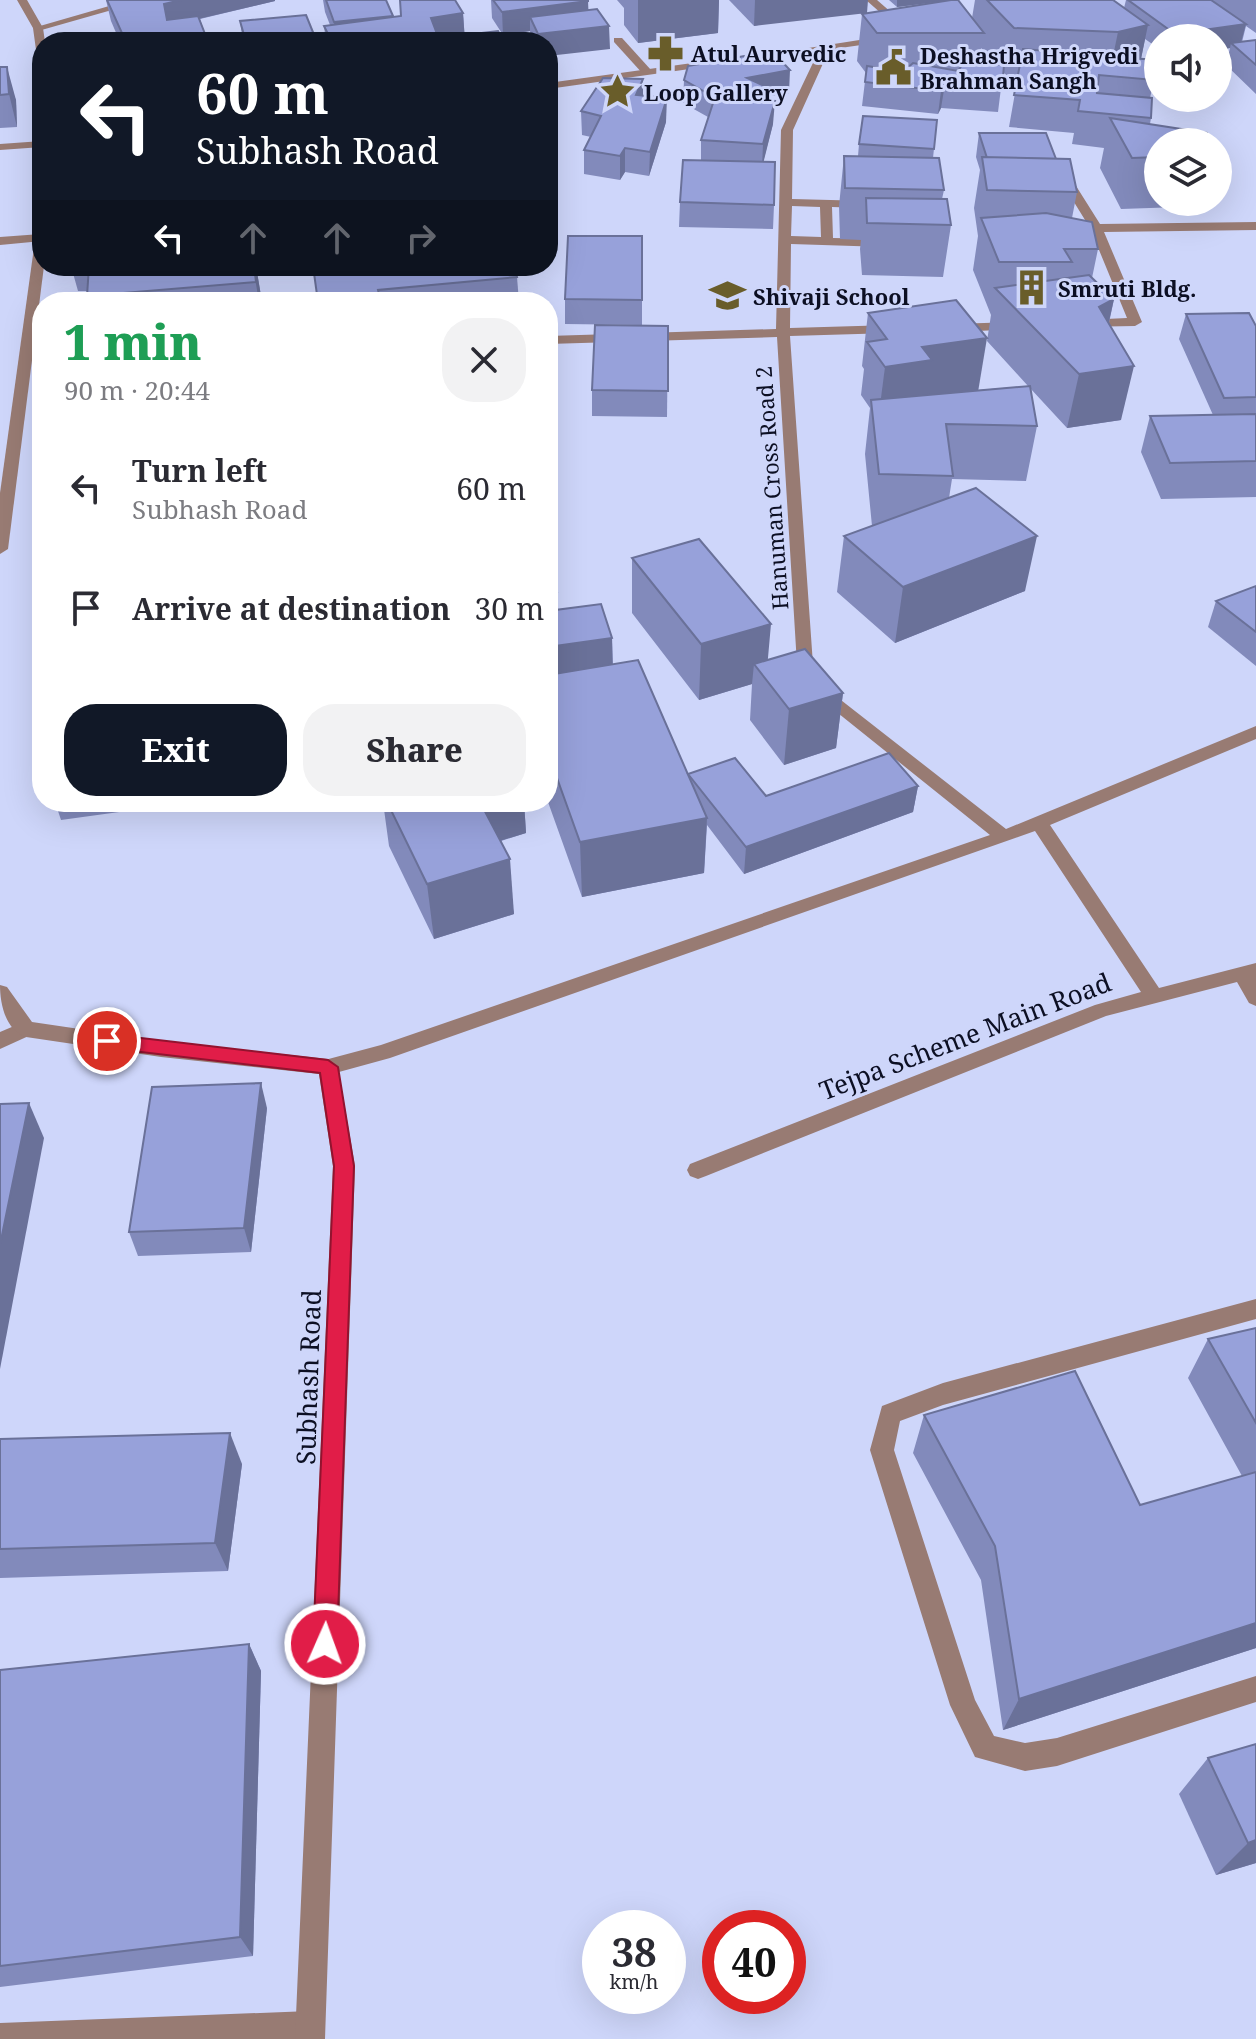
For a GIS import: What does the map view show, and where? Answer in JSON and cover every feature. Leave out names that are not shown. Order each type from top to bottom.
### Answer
[{"type":"street","points":[[22,0],[39,32]]},
{"type":"street","points":[[38,28],[142,0]]},
{"type":"street","points":[[736,60],[912,35],[871,0]]},
{"type":"street","points":[[618,40],[647,72]]},
{"type":"street","name":"Hanuman Cross Road 2","points":[[825,48],[787,130],[783,333],[806,681],[1004,837]]},
{"type":"street","points":[[558,85],[721,62]]},
{"type":"street","points":[[0,147],[32,145]]},
{"type":"street","points":[[1058,168],[1096,228],[1135,322],[1073,324]]},
{"type":"street","points":[[785,202],[874,204]]},
{"type":"street","points":[[826,203],[827,241]]},
{"type":"street","points":[[1096,228],[1256,226]]},
{"type":"street","points":[[0,241],[32,237]]},
{"type":"street","points":[[785,240],[903,243]]},
{"type":"street","points":[[0,549],[32,311]]},
{"type":"street","points":[[936,328],[1027,325]]},
{"type":"street","points":[[558,340],[905,329]]},
{"type":"street","points":[[0,1041],[26,1029],[161,1049],[328,1067],[398,1047],[1004,837],[1256,732]]},
{"type":"street","points":[[1038,822],[1155,997]]},
{"type":"street","points":[[1249,972],[1256,998]]},
{"type":"street","name":"Tejpa Scheme Main Road","points":[[698,1170],[1102,1010],[1249,972]]},
{"type":"street","points":[[0,992],[26,1029]]},
{"type":"street","name":"Subhash Road","points":[[310,2033],[344,1166],[328,1067]]},
{"type":"street","points":[[1256,1309],[930,1399],[890,1414],[882,1450],[963,1705],[985,1747],[1025,1757],[1057,1752],[1256,1689]]},
{"type":"street","points":[[0,2038],[310,2033]]},
{"type":"building","points":[[107,0],[181,0],[164,4],[167,20],[198,16],[204,32],[121,32]]},
{"type":"building","points":[[326,0],[386,0],[393,16],[334,22]]},
{"type":"building","points":[[400,0],[455,0],[463,13],[431,18],[436,32],[327,32],[324,26],[401,16]]},
{"type":"building","points":[[493,0],[588,0],[588,1],[502,12]]},
{"type":"building","points":[[958,0],[984,33],[877,33],[862,14]]},
{"type":"building","points":[[987,0],[1113,0],[1147,24],[1118,32],[1014,28]]},
{"type":"building","points":[[1128,0],[1211,0],[1246,24],[1232,26],[1161,24]]},
{"type":"building","points":[[597,9],[609,26],[537,32],[530,17]]},
{"type":"building","points":[[306,15],[313,32],[243,32],[240,21]]},
{"type":"building","points":[[1256,40],[1256,65],[1232,44]]},
{"type":"building","points":[[1023,49],[1144,59],[1144,79],[1099,75],[1097,93],[1144,97],[1144,112],[1151,112],[1151,118],[1078,111],[1080,100],[1014,95]]},
{"type":"building","points":[[772,51],[790,70],[747,78],[771,89],[714,97],[684,80],[688,66]]},
{"type":"building","points":[[964,62],[1004,65],[1002,89],[945,84],[941,91],[865,82],[867,66],[903,72],[913,63],[958,71]]},
{"type":"building","points":[[0,67],[7,67],[9,94],[0,95]]},
{"type":"building","points":[[603,78],[643,79],[636,95],[667,98],[650,152],[625,148],[620,156],[584,150],[601,116],[581,111]]},
{"type":"building","points":[[715,97],[775,101],[763,144],[701,140]]},
{"type":"building","points":[[863,116],[937,120],[934,149],[859,144]]},
{"type":"building","points":[[1110,118],[1175,128],[1144,128],[1144,158],[1132,158]]},
{"type":"building","points":[[979,133],[1046,133],[1056,159],[987,158]]},
{"type":"building","points":[[844,156],[939,158],[944,190],[845,188]]},
{"type":"building","points":[[982,157],[1070,159],[1077,192],[987,190]]},
{"type":"building","points":[[683,160],[775,162],[774,205],[680,202]]},
{"type":"building","points":[[866,198],[947,199],[951,225],[867,223]]},
{"type":"building","points":[[1046,213],[1092,222],[1098,249],[1064,249],[1072,262],[999,262],[981,218]]},
{"type":"building","points":[[568,236],[642,236],[642,300],[565,299]]},
{"type":"building","points":[[1089,275],[1114,299],[1099,307],[1134,366],[1079,374],[995,288]]},
{"type":"building","points":[[88,276],[255,276],[256,282],[135,292],[87,292]]},
{"type":"building","points":[[314,276],[517,277],[378,292],[317,292]]},
{"type":"building","points":[[956,300],[987,338],[922,347],[932,360],[885,367],[867,342],[887,339],[868,313]]},
{"type":"building","points":[[1249,313],[1256,326],[1256,397],[1224,398],[1186,314]]},
{"type":"building","points":[[595,325],[668,326],[668,391],[592,390]]},
{"type":"building","points":[[1030,386],[1037,426],[946,424],[953,476],[879,474],[871,400]]},
{"type":"building","points":[[1256,414],[1256,461],[1170,463],[1150,416]]},
{"type":"building","points":[[976,488],[1037,536],[903,587],[844,536]]},
{"type":"building","points":[[699,539],[771,624],[701,644],[632,558]]},
{"type":"building","points":[[1256,586],[1256,632],[1216,601]]},
{"type":"building","points":[[601,604],[612,638],[558,646],[558,610]]},
{"type":"building","points":[[805,649],[843,693],[789,709],[754,664]]},
{"type":"building","points":[[638,660],[707,818],[580,842],[558,781],[558,673]]},
{"type":"building","points":[[889,753],[918,786],[746,847],[688,774],[735,758],[766,796]]},
{"type":"building","points":[[392,812],[485,812],[510,859],[427,884]]},
{"type":"building","points":[[261,1083],[244,1228],[129,1232],[152,1087]]},
{"type":"building","points":[[29,1103],[0,1245],[0,1104]]},
{"type":"building","points":[[1256,1328],[1256,1423],[1208,1339]]},
{"type":"building","points":[[1075,1371],[1140,1505],[1256,1472],[1256,1623],[1019,1699],[995,1546],[924,1415]]},
{"type":"building","points":[[230,1433],[215,1543],[0,1549],[0,1439]]},
{"type":"building","points":[[249,1644],[240,1937],[0,1966],[0,1670]]},
{"type":"building","points":[[1256,1744],[1256,1840],[1248,1843],[1208,1758]]},
{"type":"place","name":"Atul Aurvedic","points":[[665,53]]},
{"type":"place","name":"Deshastha Hrigvedi Brahman Sangh","points":[[894,68]]},
{"type":"place","name":"Loop Gallery","points":[[618,92]]},
{"type":"place","name":"Smruti Bldg.","points":[[1032,288]]},
{"type":"place","name":"Shivaji School","points":[[727,296]]},
{"type":"route","points":[[107,1041],[328,1067],[344,1166],[325,1644]]}]
